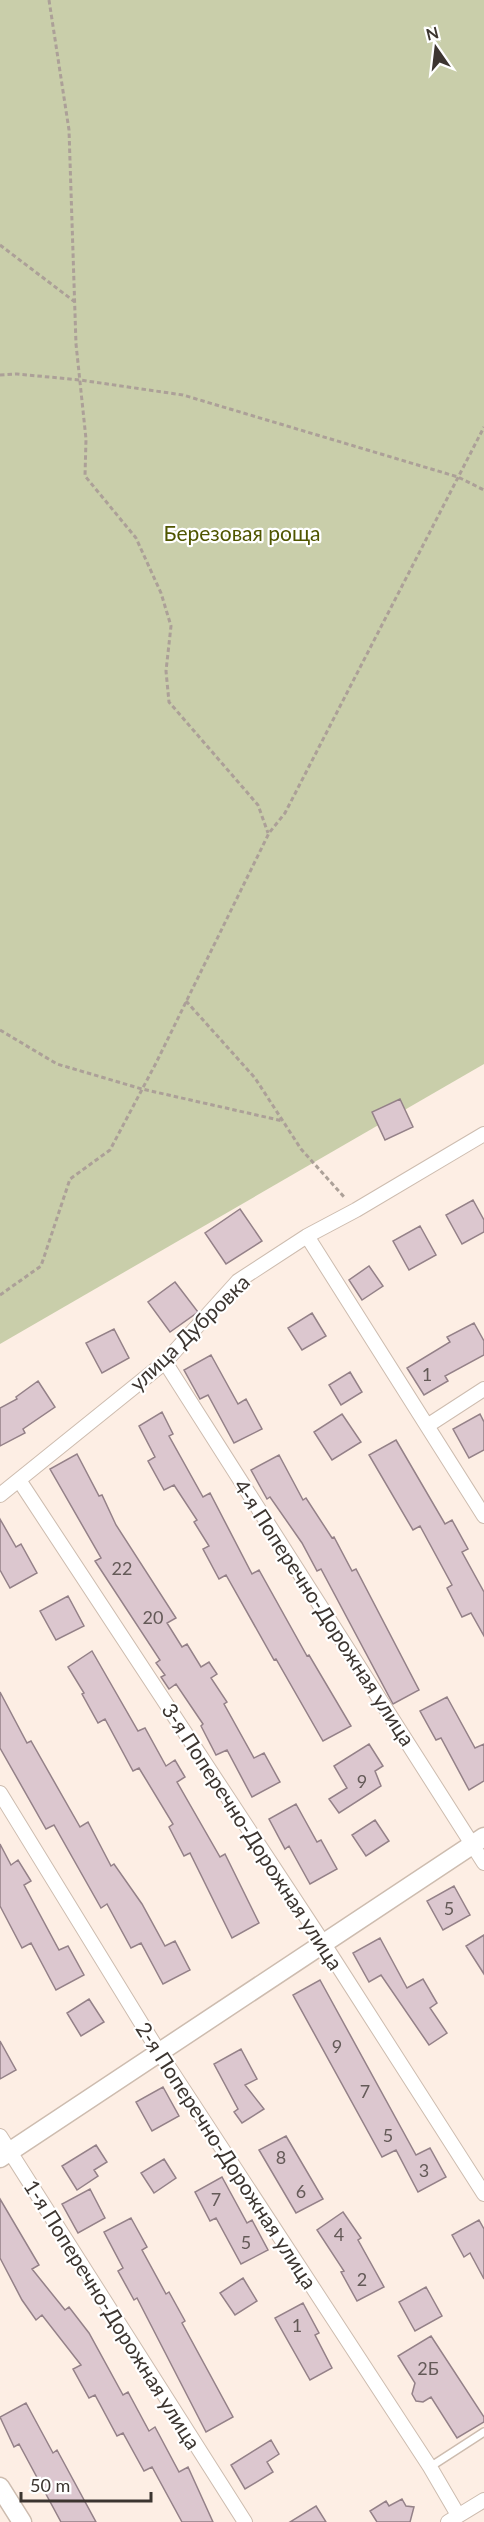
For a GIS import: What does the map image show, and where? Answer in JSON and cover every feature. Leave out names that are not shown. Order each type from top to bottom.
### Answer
[{"type":"street","name":"улица Дубровка","points":[[0,1495],[165,1362],[238,1281],[307,1236],[356,1210],[484,1134]]},
{"type":"street","points":[[307,1236],[484,1516]]},
{"type":"street","name":"4-я Поперечно-Дорожная улица","points":[[165,1362],[478,1840],[484,1863]]},
{"type":"street","points":[[427,1426],[484,1389]]},
{"type":"street","name":"3-я Поперечно-Дорожная улица","points":[[19,1480],[324,1944],[484,2194]]},
{"type":"street","name":"2-я Поперечно-Дорожная улица","points":[[0,1792],[159,2052],[430,2467],[453,2519]]},
{"type":"street","points":[[3,2149],[159,2052],[478,1840]]},
{"type":"street","name":"1-я Поперечно-Дорожная улица","points":[[3,2149],[245,2522]]},
{"type":"street","points":[[0,2487],[22,2522]]},
{"type":"street","points":[[453,2519],[484,2500]]},
{"type":"lane","points":[[430,2467],[484,2432]]},
{"type":"path","points":[[49,0],[69,130],[75,302],[86,439],[86,476],[136,538],[161,593],[171,626],[166,670],[169,702],[258,805],[269,834]]},
{"type":"path","points":[[0,244],[75,302]]},
{"type":"path","points":[[0,375],[17,374],[80,380],[183,395],[458,477],[484,490]]},
{"type":"path","points":[[0,1294],[41,1266],[70,1179],[110,1150],[269,834],[285,813],[484,427]]},
{"type":"path","points":[[186,1001],[255,1078],[301,1149],[356,1210]]},
{"type":"path","points":[[0,1030],[57,1064],[142,1089],[283,1121]]},
{"type":"green space","name":"Березовая роща","points":[[0,0],[484,0],[484,1064],[0,1344]]},
{"type":"building","points":[[400,1099],[413,1127],[385,1140],[372,1112]]},
{"type":"building","points":[[473,1200],[484,1220],[484,1232],[462,1244],[446,1215]]},
{"type":"building","points":[[240,1209],[262,1241],[226,1264],[205,1233]]},
{"type":"building","points":[[420,1226],[436,1255],[409,1270],[393,1241]]},
{"type":"building","points":[[369,1266],[383,1286],[362,1300],[349,1280]]},
{"type":"building","points":[[175,1282],[198,1312],[170,1332],[148,1302]]},
{"type":"building","points":[[312,1313],[326,1336],[302,1350],[288,1328]]},
{"type":"building","points":[[474,1323],[484,1341],[484,1355],[445,1376],[448,1381],[424,1395],[407,1368],[450,1342],[447,1337]]},
{"type":"building","points":[[114,1329],[129,1358],[102,1373],[86,1343]]},
{"type":"building","points":[[211,1355],[238,1404],[246,1399],[262,1429],[234,1443],[208,1395],[200,1399],[184,1370]]},
{"type":"building","points":[[350,1372],[362,1392],[341,1405],[329,1385]]},
{"type":"building","points":[[38,1381],[55,1407],[23,1429],[25,1433],[0,1446],[0,1408],[17,1399],[16,1397]]},
{"type":"building","points":[[162,1412],[173,1434],[169,1436],[203,1497],[210,1493],[252,1574],[259,1570],[307,1656],[309,1655],[351,1726],[323,1741],[226,1575],[219,1579],[203,1549],[209,1546],[194,1522],[197,1520],[174,1485],[164,1490],[148,1461],[155,1457],[139,1426]]},
{"type":"building","points":[[342,1414],[361,1442],[332,1460],[314,1432]]},
{"type":"building","points":[[480,1414],[484,1422],[484,1450],[469,1458],[453,1429]]},
{"type":"building","points":[[396,1440],[445,1524],[452,1520],[468,1549],[462,1552],[484,1592],[484,1636],[471,1613],[462,1617],[447,1588],[452,1585],[420,1526],[413,1530],[369,1455]]},
{"type":"building","points":[[77,1454],[99,1496],[102,1495],[116,1525],[176,1618],[167,1623],[182,1647],[187,1644],[201,1667],[209,1662],[217,1674],[211,1678],[227,1702],[224,1704],[254,1758],[264,1753],[280,1782],[252,1797],[227,1750],[216,1755],[201,1726],[203,1724],[176,1684],[169,1689],[161,1677],[165,1675],[156,1663],[160,1660],[95,1561],[101,1558],[50,1469]]},
{"type":"building","points":[[279,1455],[303,1500],[306,1498],[332,1538],[334,1537],[352,1571],[356,1569],[419,1690],[393,1704],[321,1569],[317,1571],[302,1543],[270,1497],[267,1499],[251,1470]]},
{"type":"building","points":[[0,1519],[16,1547],[21,1544],[37,1573],[10,1588],[0,1570]]},
{"type":"building","points":[[68,1596],[84,1626],[56,1640],[40,1611]]},
{"type":"building","points":[[92,1651],[138,1731],[145,1728],[166,1766],[175,1760],[185,1777],[177,1782],[220,1857],[225,1854],[259,1923],[232,1938],[190,1853],[184,1856],[169,1827],[173,1824],[139,1768],[133,1771],[105,1719],[98,1723],[82,1694],[84,1693],[68,1667]]},
{"type":"building","points":[[0,1692],[27,1743],[31,1741],[80,1827],[88,1822],[111,1866],[114,1864],[142,1904],[165,1946],[175,1941],[190,1970],[163,1984],[141,1943],[131,1948],[107,1904],[101,1908],[54,1825],[46,1829],[0,1748]]},
{"type":"building","points":[[447,1697],[475,1748],[484,1744],[484,1781],[469,1790],[441,1738],[436,1740],[420,1711]]},
{"type":"building","points":[[369,1744],[383,1766],[375,1771],[381,1786],[339,1813],[329,1799],[347,1788],[334,1766]]},
{"type":"building","points":[[296,1804],[317,1842],[321,1840],[337,1869],[310,1884],[289,1846],[285,1849],[269,1819]]},
{"type":"building","points":[[375,1820],[389,1841],[366,1856],[352,1835]]},
{"type":"building","points":[[0,1844],[11,1865],[18,1860],[31,1881],[24,1885],[59,1950],[68,1946],[84,1975],[56,1990],[31,1943],[22,1948],[0,1906]]},
{"type":"building","points":[[454,1886],[470,1915],[443,1930],[427,1901]]},
{"type":"building","points":[[484,1935],[484,1974],[466,1946]]},
{"type":"building","points":[[380,1938],[407,1988],[423,1979],[437,2003],[430,2008],[447,2033],[429,2045],[381,1975],[369,1982],[353,1953]]},
{"type":"building","points":[[320,1980],[416,2155],[430,2148],[446,2177],[418,2192],[396,2150],[382,2157],[293,1995]]},
{"type":"building","points":[[89,1999],[104,2022],[81,2036],[67,2013]]},
{"type":"building","points":[[0,2041],[16,2070],[0,2079]]},
{"type":"building","points":[[241,2049],[257,2079],[245,2085],[264,2109],[242,2123],[234,2112],[238,2109],[214,2064]]},
{"type":"building","points":[[163,2087],[179,2116],[152,2131],[136,2102]]},
{"type":"building","points":[[286,2136],[323,2199],[296,2213],[259,2150]]},
{"type":"building","points":[[96,2145],[107,2162],[94,2170],[98,2176],[77,2190],[62,2166]]},
{"type":"building","points":[[164,2159],[176,2178],[154,2193],[141,2173]]},
{"type":"building","points":[[222,2177],[247,2223],[252,2220],[268,2250],[241,2264],[216,2218],[210,2221],[195,2192]]},
{"type":"building","points":[[90,2189],[105,2218],[78,2233],[62,2204]]},
{"type":"building","points":[[0,2199],[39,2265],[32,2269],[65,2310],[69,2307],[89,2333],[123,2395],[128,2392],[149,2431],[155,2427],[179,2472],[188,2467],[213,2522],[182,2522],[152,2467],[144,2471],[123,2433],[117,2436],[95,2395],[89,2398],[73,2369],[81,2365],[42,2315],[36,2320],[22,2300],[0,2258]]},
{"type":"building","points":[[343,2212],[361,2238],[358,2240],[384,2287],[357,2301],[341,2272],[344,2271],[317,2230]]},
{"type":"building","points":[[131,2218],[147,2247],[142,2250],[166,2294],[169,2292],[185,2321],[182,2323],[233,2417],[206,2432],[137,2298],[134,2300],[118,2271],[123,2268],[104,2232]]},
{"type":"building","points":[[479,2220],[484,2229],[484,2279],[470,2253],[464,2257],[452,2235]]},
{"type":"building","points":[[243,2278],[257,2301],[235,2315],[220,2293]]},
{"type":"building","points":[[426,2287],[442,2316],[415,2331],[399,2302]]},
{"type":"building","points":[[303,2303],[319,2333],[315,2335],[332,2368],[310,2380],[275,2318]]},
{"type":"building","points":[[431,2336],[484,2417],[484,2422],[457,2438],[431,2397],[423,2402],[416,2401],[412,2394],[415,2383],[398,2356]]},
{"type":"building","points":[[26,2403],[53,2453],[57,2450],[96,2522],[61,2522],[19,2444],[14,2447],[0,2417]]},
{"type":"building","points":[[271,2440],[279,2454],[267,2462],[273,2472],[245,2489],[231,2465]]},
{"type":"building","points":[[402,2499],[406,2506],[414,2507],[410,2522],[377,2522],[370,2511],[386,2501],[389,2506]]},
{"type":"building","points":[[316,2506],[326,2522],[290,2522]]}]
